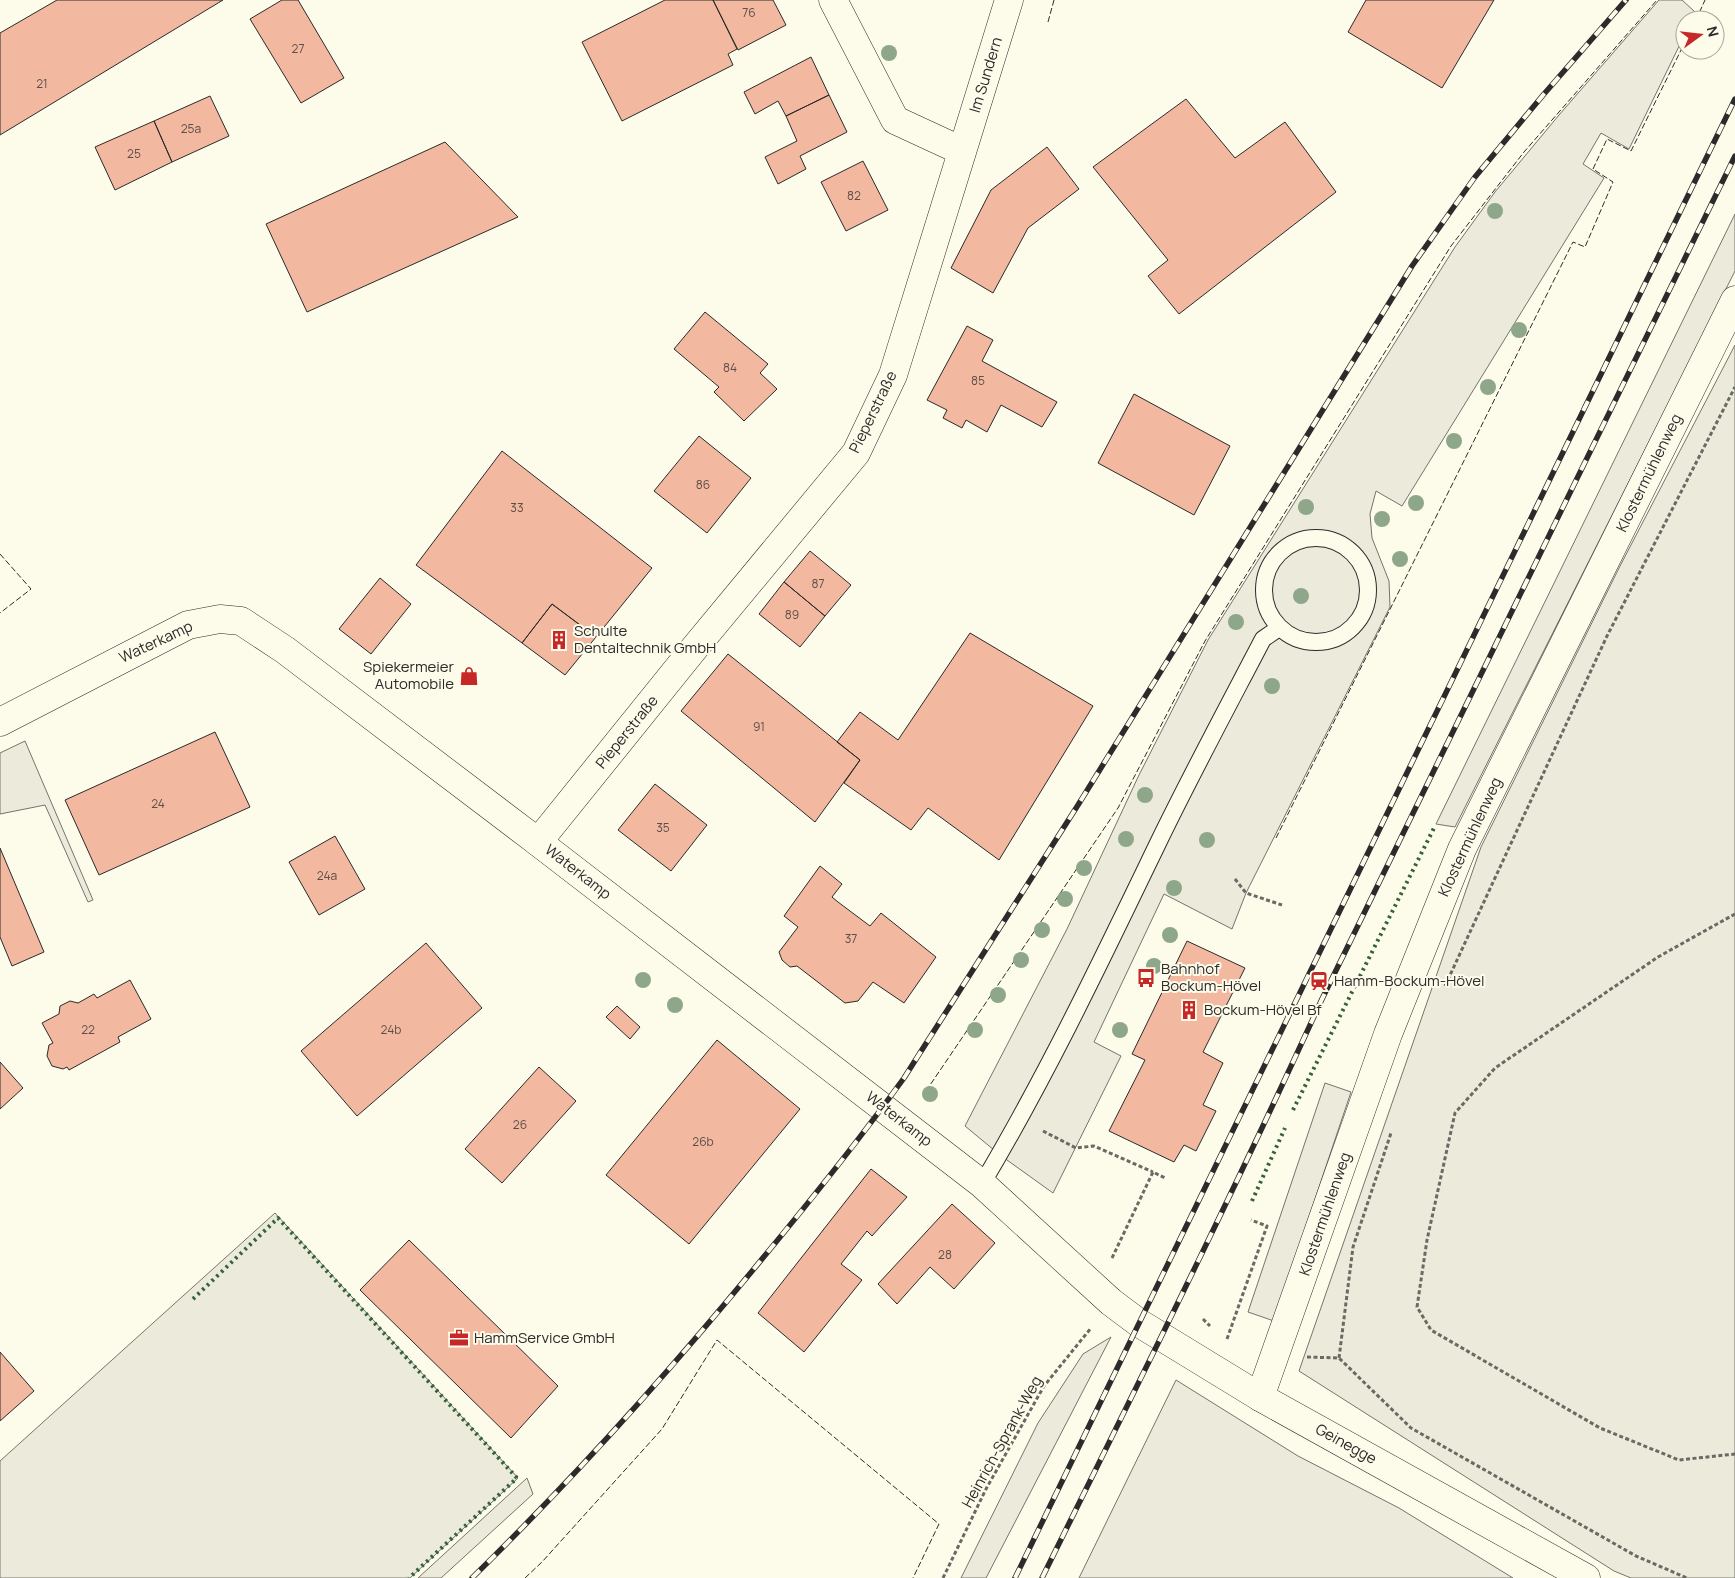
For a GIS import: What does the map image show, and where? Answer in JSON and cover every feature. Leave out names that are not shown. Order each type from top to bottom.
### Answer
[{"type":"street","points":[[833,0],[895,120],[962,151]]},
{"type":"street","name":"Im Sundern","points":[[962,151],[1010,0]]},
{"type":"street","name":"Pieperstraße","points":[[538,842],[692,651],[856,453],[893,375],[962,151]]},
{"type":"street","name":"Klostermühlenweg","points":[[1260,1397],[1388,1034],[1462,849],[1735,300]]},
{"type":"street","name":"Waterkamp","points":[[0,722],[188,625],[220,619],[242,621],[285,650],[538,842],[982,1184],[1102,1294]]},
{"type":"street","name":"Geinegge","points":[[1102,1294],[1139,1323],[1260,1397],[1586,1578]]},
{"type":"lane","points":[[1302,539],[1330,539],[1354,552],[1368,576],[1368,604],[1354,628],[1330,642],[1303,642],[1279,628],[1265,604],[1265,576],[1279,552],[1302,539]]},
{"type":"lane","points":[[982,1184],[1021,1119],[1196,767],[1254,656],[1263,640],[1279,628]]},
{"type":"path","points":[[1444,988],[1607,636],[1735,387]]},
{"type":"path","points":[[1235,879],[1246,893],[1282,905]]},
{"type":"path","points":[[1735,914],[1658,956],[1494,1068],[1455,1113],[1427,1240],[1417,1307],[1431,1330],[1600,1428],[1679,1460],[1735,1454]]},
{"type":"path","points":[[1021,1119],[1076,1148],[1094,1146],[1166,1178]]},
{"type":"path","points":[[1393,1126],[1353,1247],[1339,1358],[1411,1428],[1636,1556],[1687,1578]]},
{"type":"path","name":"Heinrich-Sprank-Weg","points":[[943,1578],[986,1489],[1044,1386],[1102,1294],[1118,1248],[1153,1172]]},
{"type":"path","points":[[1220,1337],[1226,1343],[1267,1226],[1251,1220]]},
{"type":"path","points":[[1204,1319],[1215,1331]]},
{"type":"shaded area","points":[[1659,0],[1682,0],[1693,10],[1675,10],[1675,55],[1629,149],[1601,133],[1583,164],[1604,178],[1402,506],[1376,491],[1370,514],[1372,538],[1389,581],[1390,607],[1246,893],[1232,929],[1164,894],[1094,1042],[1121,1056],[1053,1193],[1000,1155],[965,1126],[1067,929],[1139,775],[1208,640],[1455,247],[1495,192]]},
{"type":"shaded area","points":[[1735,214],[1735,271],[1455,827],[1436,824]]},
{"type":"shaded area","points":[[1735,345],[1735,1578],[1631,1578],[1614,1571],[1299,1371],[1481,847],[1619,568]]},
{"type":"shaded area","points":[[25,741],[93,900],[88,902],[45,805],[0,814],[0,753]]},
{"type":"shaded area","points":[[1325,1083],[1351,1092],[1274,1321],[1248,1312]]},
{"type":"shaded area","points":[[275,1213],[518,1478],[410,1578],[0,1578],[0,1461]]},
{"type":"shaded area","points":[[1111,1337],[986,1578],[961,1578],[1038,1423],[1083,1354]]},
{"type":"shaded area","points":[[1176,1380],[1298,1456],[1399,1508],[1513,1578],[1079,1578]]},
{"type":"shaded area","points":[[527,1478],[533,1494],[441,1578],[418,1578]]},
{"type":"building","points":[[57,0],[223,0],[0,135],[0,33]]},
{"type":"building","points":[[282,0],[298,0],[344,78],[301,103],[250,19]]},
{"type":"building","points":[[665,0],[713,0],[737,49],[728,54],[733,65],[622,121],[582,42]]},
{"type":"building","points":[[713,0],[773,0],[786,25],[738,50]]},
{"type":"building","points":[[1366,0],[1494,0],[1442,88],[1348,32]]},
{"type":"building","points":[[811,57],[829,95],[786,116],[778,101],[755,114],[744,92]]},
{"type":"building","points":[[829,95],[847,132],[800,156],[806,169],[778,184],[765,157],[797,141],[786,116]]},
{"type":"building","points":[[210,96],[229,136],[172,162],[154,121]]},
{"type":"building","points":[[1186,99],[1235,158],[1285,122],[1336,192],[1179,314],[1148,276],[1168,260],[1093,167]]},
{"type":"building","points":[[154,121],[172,162],[115,190],[95,147]]},
{"type":"building","points":[[445,142],[518,217],[307,312],[266,224]]},
{"type":"building","points":[[1047,147],[1079,189],[1028,228],[993,293],[951,268],[991,190]]},
{"type":"building","points":[[863,161],[888,210],[846,231],[821,182]]},
{"type":"building","points":[[705,312],[768,364],[760,373],[777,389],[744,421],[714,392],[719,387],[674,349]]},
{"type":"building","points":[[967,326],[993,340],[982,361],[1057,402],[1042,427],[1001,405],[987,432],[966,420],[962,428],[943,418],[947,410],[927,400]]},
{"type":"building","points":[[1134,394],[1230,446],[1194,515],[1098,463]]},
{"type":"building","points":[[699,436],[751,478],[707,533],[654,491]]},
{"type":"building","points":[[502,451],[652,568],[596,637],[552,604],[522,643],[416,565]]},
{"type":"building","points":[[810,551],[851,585],[825,616],[784,582]]},
{"type":"building","points":[[380,578],[411,604],[371,654],[339,629]]},
{"type":"building","points":[[784,582],[825,616],[800,647],[759,614]]},
{"type":"building","name":"Schulte Dentaltechnik GmbH","points":[[552,604],[596,637],[565,675],[522,643]]},
{"type":"building","points":[[970,633],[1093,706],[999,860],[928,808],[911,830],[844,783],[860,760],[837,742],[860,712],[898,740]]},
{"type":"building","points":[[728,654],[860,760],[815,822],[681,711]]},
{"type":"building","points":[[215,732],[250,807],[99,875],[65,800]]},
{"type":"building","points":[[655,784],[707,825],[671,871],[618,830]]},
{"type":"building","points":[[335,836],[365,889],[319,915],[289,862]]},
{"type":"building","points":[[0,848],[44,952],[12,966],[0,937]]},
{"type":"building","points":[[820,866],[842,884],[832,897],[838,902],[870,926],[881,913],[936,957],[904,1003],[873,982],[858,1001],[845,1003],[797,966],[790,967],[782,960],[779,952],[798,927],[784,916]]},
{"type":"building","name":"Bockum-Hövel Bf","points":[[1187,941],[1245,968],[1203,1052],[1223,1063],[1203,1105],[1216,1111],[1196,1151],[1184,1145],[1174,1162],[1109,1131],[1145,1060],[1132,1054]]},
{"type":"building","points":[[426,943],[482,1008],[357,1116],[301,1051]]},
{"type":"building","points":[[130,980],[151,1019],[118,1037],[120,1042],[69,1070],[67,1067],[63,1069],[52,1066],[47,1056],[49,1045],[53,1043],[42,1023],[59,1014],[60,1006],[70,1001],[78,1003],[94,994],[97,998]]},
{"type":"building","points":[[617,1006],[640,1027],[630,1039],[606,1017]]},
{"type":"building","points":[[717,1040],[800,1109],[689,1244],[606,1175]]},
{"type":"building","points":[[0,1062],[23,1088],[0,1109]]},
{"type":"building","points":[[539,1067],[576,1101],[502,1183],[465,1149]]},
{"type":"building","points":[[871,1169],[907,1197],[872,1236],[867,1231],[841,1264],[862,1280],[804,1352],[758,1313]]},
{"type":"building","points":[[952,1204],[995,1243],[954,1289],[930,1267],[897,1304],[878,1284]]},
{"type":"building","name":"HammService GmbH","points":[[409,1240],[558,1386],[511,1438],[360,1290]]},
{"type":"building","points":[[0,1352],[34,1391],[0,1421]]},
{"type":"railway","points":[[472,1578],[585,1462],[693,1341],[817,1192],[904,1078],[1078,805],[1412,266],[1475,177],[1626,0]]},
{"type":"railway","points":[[1015,1578],[1735,99]]},
{"type":"railway","points":[[1042,1578],[1149,1362],[1322,999],[1735,156]]},
{"type":"hedge","points":[[1293,1110],[1435,826]]},
{"type":"hedge","points":[[1252,1201],[1285,1128]]},
{"type":"hedge","points":[[193,1299],[278,1218],[517,1478],[409,1578]]},
{"type":"fence","points":[[1048,22],[1054,0]]},
{"type":"fence","points":[[926,1091],[1118,808],[1205,641],[1451,246],[1524,152],[1657,0]]},
{"type":"fence","points":[[1700,10],[1705,0]]},
{"type":"fence","points":[[1276,838],[1573,242],[1585,247],[1613,182],[1593,169],[1607,139],[1631,151],[1676,60]]},
{"type":"fence","points":[[0,554],[31,589],[0,613]]},
{"type":"fence","points":[[525,1578],[542,1562],[662,1429],[717,1340],[939,1524],[913,1578]]},
{"type":"place","name":"Schulte Dentaltechnik GmbH","points":[[559,640]]},
{"type":"place","name":"Spiekermeier Automobile","points":[[469,676]]},
{"type":"place","name":"Bahnhof Bockum-Hövel","points":[[1146,978]]},
{"type":"place","name":"Hamm-Bockum-Hövel","points":[[1319,981]]},
{"type":"place","name":"Bockum-Hövel Bf","points":[[1189,1010]]},
{"type":"place","name":"HammService GmbH","points":[[459,1338]]}]
